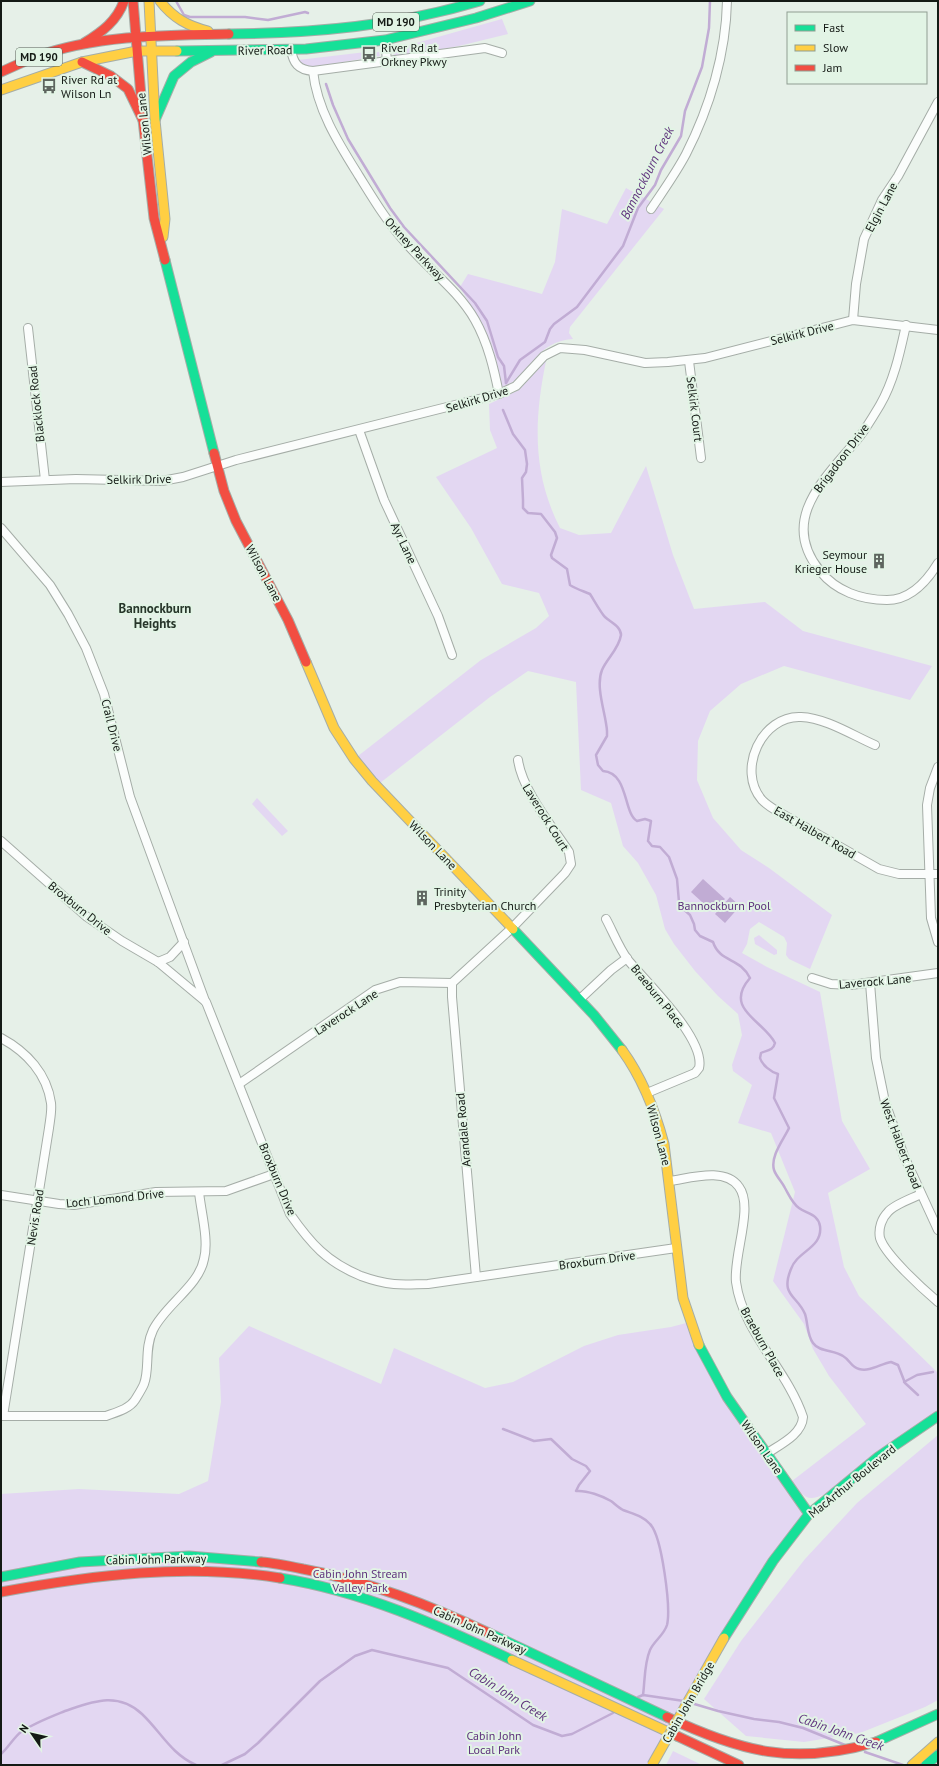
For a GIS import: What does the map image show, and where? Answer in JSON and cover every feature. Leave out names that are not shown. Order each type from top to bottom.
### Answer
[{"type":"main road","points":[[79,46],[103,32],[115,20],[122,9],[124,1]]},
{"type":"main road","name":"Wilson Lane","points":[[133,1],[143,120],[154,218],[217,466],[236,521],[288,620],[338,734],[372,781],[580,999],[622,1050],[634,1068],[655,1111],[662,1139],[670,1181],[676,1248],[683,1300],[699,1349],[721,1388],[809,1514]]},
{"type":"main road","name":"Wilson Lane","points":[[148,1],[155,120],[165,219],[162,245]]},
{"type":"main road","points":[[160,1],[167,11],[184,24],[224,34]]},
{"type":"main road","name":"River Road","points":[[1,72],[43,55],[79,46],[151,37],[309,32],[395,22],[480,1]]},
{"type":"main road","name":"River Road","points":[[1,90],[82,62],[137,52],[290,49],[385,40],[476,18],[530,1]]},
{"type":"main road","points":[[155,120],[174,76],[191,62],[216,50]]},
{"type":"main road","points":[[82,62],[111,76],[128,89],[143,120]]},
{"type":"main road","name":"MacArthur Boulevard","points":[[724,1638],[768,1567],[809,1514],[878,1457],[938,1416]]},
{"type":"main road","name":"Cabin John Parkway","points":[[1,1577],[80,1562],[189,1556],[266,1562],[324,1573],[378,1587],[444,1612],[697,1731],[750,1751],[780,1755],[810,1756],[847,1751],[877,1742],[938,1714]]},
{"type":"main road","name":"Cabin John Parkway","points":[[1,1592],[89,1576],[180,1570],[262,1575],[321,1587],[375,1601],[437,1625],[739,1765]]},
{"type":"main road","name":"Cabin John Bridge","points":[[652,1765],[724,1638]]},
{"type":"main road","points":[[912,1765],[938,1742]]},
{"type":"main road","points":[[926,1765],[938,1755]]},
{"type":"street","points":[[651,209],[686,154],[702,117],[714,82],[726,34],[727,1]]},
{"type":"street","points":[[385,40],[387,60]]},
{"type":"street","points":[[290,49],[293,61],[296,65],[301,69],[313,71],[485,48],[502,53]]},
{"type":"street","name":"Orkney Parkway","points":[[313,71],[314,83],[329,125],[383,215],[406,244],[452,289],[475,320],[494,369],[499,394]]},
{"type":"street","name":"Elgin Lane","points":[[852,320],[856,284],[864,239],[882,200],[898,176],[938,102]]},
{"type":"street","name":"Selkirk Drive","points":[[1,482],[45,480],[162,481],[183,477],[236,460],[499,394],[516,386],[544,356],[560,348],[585,350],[645,363],[689,361],[852,320],[906,325],[938,330]]},
{"type":"street","name":"Brigadoon Drive","points":[[906,325],[898,360],[881,404],[861,434],[816,488],[806,510],[804,531],[806,546],[813,562],[828,580],[847,592],[873,600],[894,600],[914,591],[922,584],[938,563]]},
{"type":"street","name":"Blacklock Road","points":[[28,328],[45,480]]},
{"type":"street","name":"Selkirk Court","points":[[689,361],[701,458]]},
{"type":"street","name":"Ayr Lane","points":[[359,430],[384,500],[438,616],[452,655]]},
{"type":"street","name":"Crail Drive","points":[[1,528],[50,585],[68,614],[86,648],[104,694],[130,797],[206,1002]]},
{"type":"street","name":"East Halbert Road","points":[[875,745],[816,718],[800,716],[787,719],[772,727],[757,744],[752,762],[754,783],[762,799],[777,811],[879,869],[899,874],[938,874]]},
{"type":"street","name":"Laverock Court","points":[[512,928],[565,873],[571,864],[569,852],[524,784],[518,760]]},
{"type":"street","points":[[938,767],[930,788],[927,805],[931,918],[938,942]]},
{"type":"street","name":"Broxburn Drive","points":[[1,841],[87,916],[122,941],[158,962],[206,1002],[290,1214],[306,1237],[324,1256],[346,1270],[375,1281],[393,1284],[428,1284],[676,1248]]},
{"type":"street","points":[[580,999],[611,970],[627,958],[606,919]]},
{"type":"street","points":[[452,983],[512,928]]},
{"type":"street","points":[[158,962],[170,957],[184,942]]},
{"type":"street","name":"Braeburn Place","points":[[627,958],[678,1017],[700,1054],[699,1068],[695,1073],[647,1093]]},
{"type":"street","name":"Laverock Lane","points":[[812,978],[831,984],[870,983],[938,973]]},
{"type":"street","name":"Laverock Lane","points":[[239,1084],[375,990],[400,982],[452,983]]},
{"type":"street","name":"Arandale Road","points":[[452,983],[476,1277]]},
{"type":"street","name":"West Halbert Road","points":[[870,983],[876,1058],[881,1088],[894,1131],[938,1230]]},
{"type":"street","name":"Nevis Road","points":[[1,1038],[22,1051],[32,1062],[44,1078],[51,1104],[49,1128],[38,1200],[2,1416]]},
{"type":"street","name":"Loch Lomond Drive","points":[[1,1194],[74,1205],[156,1192],[226,1191],[274,1174]]},
{"type":"street","name":"Braeburn Place","points":[[670,1181],[718,1175],[729,1178],[740,1187],[745,1212],[735,1266],[736,1282],[742,1306],[748,1321],[781,1375],[803,1417],[803,1423],[795,1434],[766,1454]]},
{"type":"street","points":[[2,1416],[106,1416],[122,1411],[134,1401],[144,1384],[147,1348],[153,1330],[159,1320],[196,1276],[204,1261],[206,1250],[199,1192]]},
{"type":"street","points":[[921,1194],[889,1210],[882,1222],[880,1238],[900,1266],[918,1285],[938,1302]]},
{"type":"green space","points":[[502,19],[508,34],[459,46],[398,57],[393,54],[394,51],[402,47]]},
{"type":"green space","points":[[366,52],[367,54],[379,52],[380,56],[313,67],[301,64],[298,60]]},
{"type":"green space","points":[[626,188],[664,209],[570,327],[569,333],[573,339],[559,341],[549,346],[512,383],[501,388],[496,360],[491,347],[480,323],[460,287],[468,274],[542,294],[555,262],[562,209],[607,224]]},
{"type":"green space","name":"Bannockburn Pool","points":[[546,361],[539,404],[538,446],[544,487],[560,528],[579,535],[611,533],[646,466],[673,555],[694,609],[765,602],[803,631],[932,666],[910,700],[784,666],[741,684],[710,711],[698,741],[697,780],[713,818],[741,850],[769,868],[832,915],[810,969],[789,959],[786,955],[787,943],[784,937],[759,922],[750,929],[747,944],[742,953],[767,967],[820,992],[842,1121],[870,1169],[828,1193],[844,1267],[859,1296],[938,1373],[938,1410],[819,1497],[809,1498],[802,1494],[792,1481],[866,1424],[829,1376],[813,1349],[804,1324],[773,1281],[795,1192],[771,1133],[738,1123],[752,1085],[733,1071],[732,1065],[742,1035],[738,1014],[718,996],[695,971],[674,944],[665,929],[656,895],[638,863],[623,846],[611,803],[581,790],[576,682],[528,671],[490,697],[380,783],[358,756],[481,660],[536,628],[549,616],[539,593],[502,584],[471,528],[436,477],[497,448],[490,430],[489,404],[519,390]]},
{"type":"green space","points":[[257,798],[288,831],[282,836],[252,804]]},
{"type":"green space","points":[[759,935],[777,950],[777,954],[774,955],[755,944],[754,938]]},
{"type":"green space","name":"Cabin John Stream Valley Park","points":[[690,1322],[699,1349],[809,1514],[651,1765],[1,1765],[1,1494],[79,1489],[179,1494],[208,1481],[221,1402],[219,1358],[249,1326],[381,1384],[394,1348],[485,1388],[513,1382],[584,1346],[618,1335],[671,1327]]},
{"type":"green space","points":[[938,1435],[938,1700],[925,1707],[860,1733],[804,1742],[746,1736],[704,1699],[741,1641],[805,1559],[857,1503]]},
{"type":"green space","points":[[673,1751],[702,1765],[666,1765]]},
{"type":"shaded area","points":[[703,879],[725,899],[713,912],[691,892]]},
{"type":"shaded area","points":[[730,897],[740,906],[725,923],[715,914]]},
{"type":"waterway","points":[[176,1],[184,15],[190,17],[245,17],[268,20],[305,12],[308,13]]},
{"type":"waterway","name":"Bannockburn Creek","points":[[506,383],[520,360],[545,342],[550,329],[554,324],[577,307],[623,246],[638,208],[655,185],[661,170],[681,136],[685,111],[702,67],[709,28],[710,1]]},
{"type":"waterway","points":[[326,84],[333,105],[348,139],[390,208],[404,227],[475,303],[487,321],[498,357],[504,366],[506,383]]},
{"type":"waterway","name":"Bannockburn Creek","points":[[503,410],[513,434],[525,450],[527,464],[526,472],[522,478],[523,508],[528,513],[541,514],[555,532],[557,538],[551,555],[552,558],[567,569],[570,585],[590,594],[603,615],[621,632],[618,645],[604,666],[600,677],[600,692],[607,736],[596,755],[598,765],[603,771],[611,773],[617,779],[633,817],[637,821],[645,819],[651,821],[648,841],[652,846],[660,847],[669,857],[677,879],[680,906],[690,915],[695,930],[700,936],[713,942],[720,954],[741,966],[746,971],[750,978],[743,989],[741,998],[743,1006],[748,1014],[775,1043],[771,1049],[761,1053],[760,1058],[767,1068],[778,1074],[774,1098],[789,1128],[776,1153],[773,1165],[774,1170],[794,1204],[815,1217],[820,1226],[820,1233],[814,1245],[794,1263],[788,1278],[788,1290],[802,1308],[805,1314],[811,1340],[816,1346],[840,1354],[854,1367],[863,1370],[871,1369],[891,1362],[898,1365],[905,1383],[918,1395]]},
{"type":"waterway","points":[[904,1382],[917,1375],[933,1372]]},
{"type":"waterway","points":[[503,1429],[534,1441],[551,1439],[572,1459],[586,1466],[590,1471],[576,1491],[590,1492],[611,1501],[623,1510],[644,1519],[650,1524],[654,1531],[662,1557],[667,1589],[668,1616],[666,1629],[652,1647],[648,1655],[643,1695]]},
{"type":"waterway","name":"Cabin John Creek","points":[[222,1765],[245,1754],[258,1743],[320,1681],[355,1656],[372,1650],[448,1668],[533,1725],[562,1736],[572,1734],[613,1713]]},
{"type":"waterway","name":"Cabin John Creek","points":[[638,1697],[643,1695],[684,1701]]},
{"type":"waterway","name":"Cabin John Creek","points":[[1,1754],[19,1734],[37,1723],[85,1704],[104,1700],[123,1703],[133,1707],[149,1721],[173,1749],[196,1765]]},
{"type":"waterway","name":"Cabin John Creek","points":[[691,1703],[718,1711],[803,1728],[845,1745]]},
{"type":"waterway","name":"Cabin John Creek","points":[[865,1752],[903,1765]]},
{"type":"traffic: fast","points":[[229,34],[324,30],[387,22],[418,17],[480,1]]},
{"type":"traffic: fast","points":[[177,51],[306,49],[385,40],[476,18],[530,1]]},
{"type":"traffic: fast","points":[[155,120],[174,76],[191,62],[211,52]]},
{"type":"traffic: fast","points":[[165,260],[214,453]]},
{"type":"traffic: fast","points":[[513,929],[594,1015],[622,1050]]},
{"type":"traffic: fast","points":[[699,1345],[727,1397],[809,1514]]},
{"type":"traffic: fast","points":[[724,1638],[773,1561],[809,1514],[878,1457],[938,1416]]},
{"type":"traffic: fast","points":[[1,1577],[80,1562],[189,1556],[261,1562]]},
{"type":"traffic: fast","points":[[280,1578],[340,1591],[370,1600],[428,1622],[512,1660]]},
{"type":"traffic: fast","points":[[489,1633],[667,1717]]},
{"type":"traffic: fast","points":[[876,1742],[938,1714]]},
{"type":"traffic: fast","points":[[926,1765],[938,1755]]},
{"type":"traffic: slow","points":[[149,1],[155,120],[165,219],[163,237]]},
{"type":"traffic: slow","points":[[160,1],[170,12],[187,24],[208,31]]},
{"type":"traffic: slow","points":[[1,90],[82,62],[137,51],[177,51]]},
{"type":"traffic: slow","points":[[306,662],[334,728],[354,759],[372,781],[513,929]]},
{"type":"traffic: slow","points":[[622,1050],[648,1095],[664,1144],[683,1298],[699,1345]]},
{"type":"traffic: slow","points":[[652,1765],[724,1638]]},
{"type":"traffic: slow","points":[[512,1660],[677,1736]]},
{"type":"traffic: slow","points":[[912,1765],[938,1742]]},
{"type":"traffic: jam","points":[[84,43],[97,35],[113,20],[124,1]]},
{"type":"traffic: jam","points":[[133,1],[143,120],[154,218],[165,260]]},
{"type":"traffic: jam","points":[[1,72],[35,57],[82,44],[106,40],[156,36],[229,34]]},
{"type":"traffic: jam","points":[[82,62],[111,76],[128,89],[143,120]]},
{"type":"traffic: jam","points":[[214,453],[224,491],[236,521],[288,620],[306,662]]},
{"type":"traffic: jam","points":[[261,1562],[327,1574],[375,1587],[444,1613],[489,1633]]},
{"type":"traffic: jam","points":[[1,1592],[105,1576],[175,1571],[210,1571],[280,1578]]},
{"type":"traffic: jam","points":[[667,1717],[719,1739],[744,1747],[769,1752],[794,1754],[820,1753],[847,1749],[876,1742]]},
{"type":"traffic: jam","points":[[677,1736],[739,1765]]},
{"type":"place","name":"River Rd at Orkney Pkwy","points":[[369,54]]},
{"type":"place","name":"River Rd at Wilson Ln","points":[[49,86]]},
{"type":"place","name":"Seymour Krieger House","points":[[879,561]]},
{"type":"place","name":"Trinity Presbyterian Church","points":[[422,898]]},
{"type":"district","name":"Bannockburn Heights","points":[[155,616]]},
{"type":"park label","name":"Cabin John Local Park","points":[[494,1742]]}]
